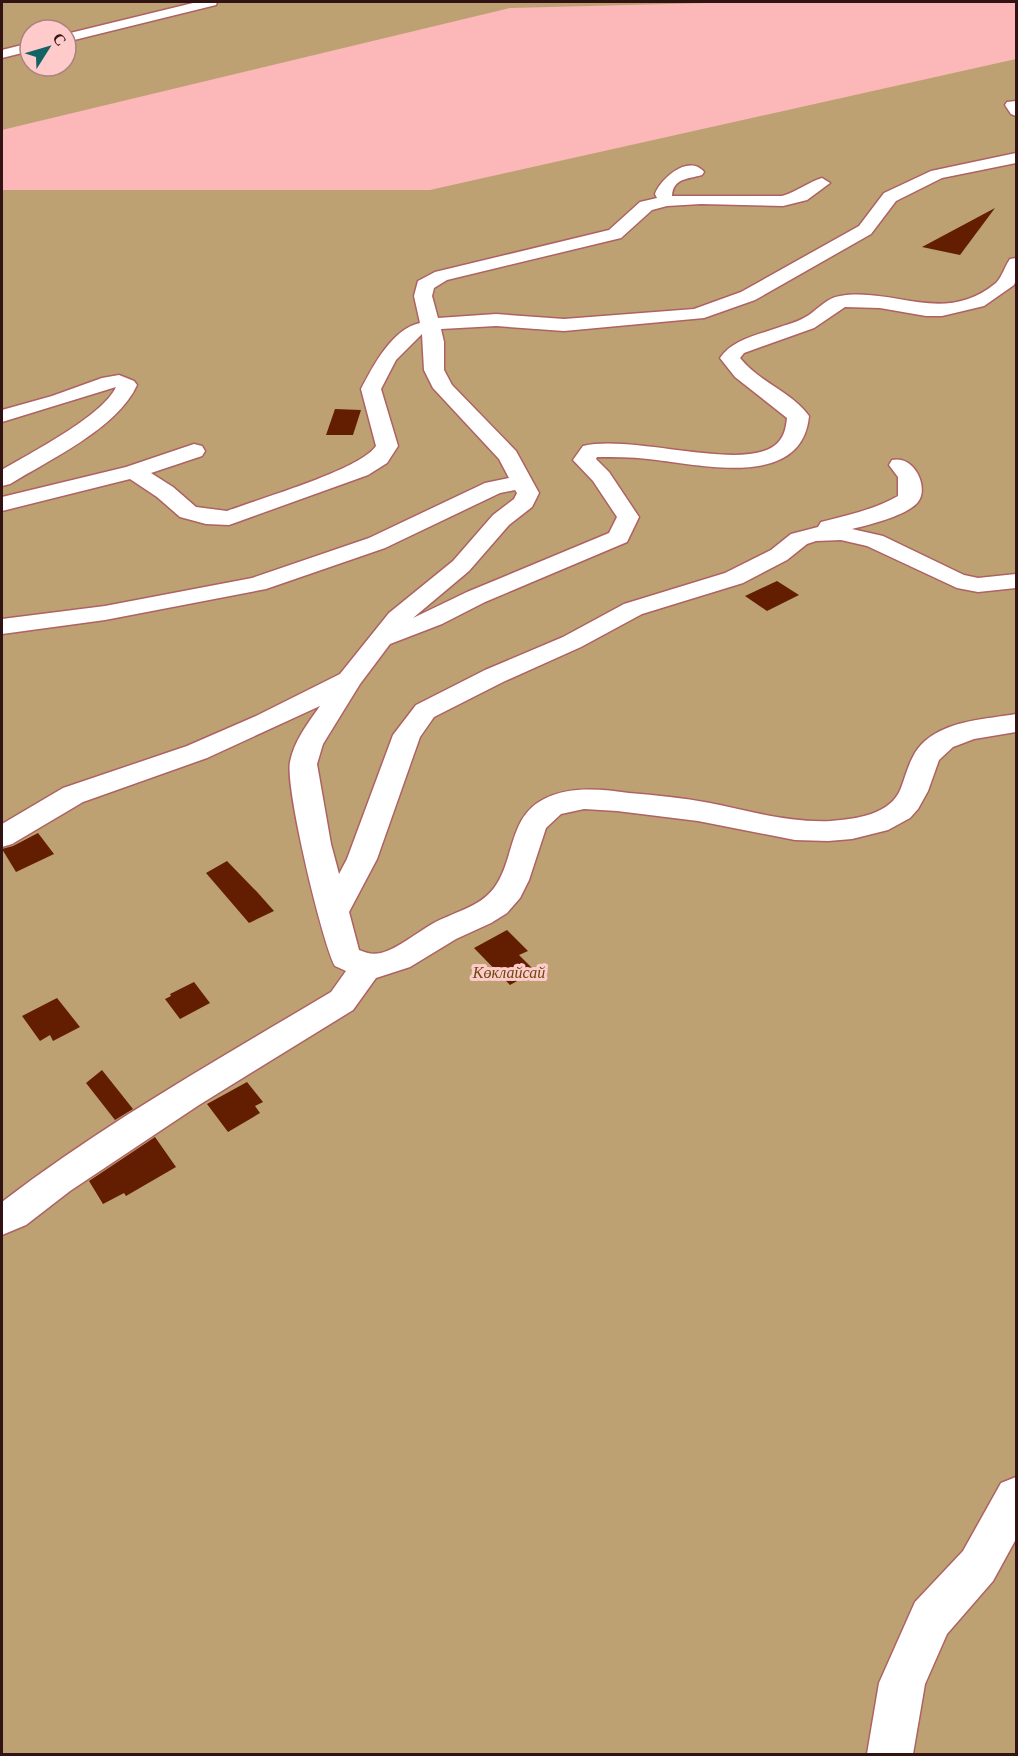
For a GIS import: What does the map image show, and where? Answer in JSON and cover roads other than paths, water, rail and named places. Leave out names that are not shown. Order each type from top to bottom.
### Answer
[{"type":"street","points":[[78,35],[211,2]]},
{"type":"street","points":[[2,54],[18,50]]},
{"type":"street","points":[[1017,105],[1012,105],[1017,111]]},
{"type":"street","points":[[133,471],[165,492],[188,512],[206,517],[229,518],[360,470],[379,458],[387,446],[371,389],[388,357],[417,329],[443,323],[496,320],[564,325],[697,314],[748,296],[865,230],[890,197],[937,174],[1017,158]]},
{"type":"street","points":[[666,201],[663,194],[671,179],[677,174],[696,172]]},
{"type":"street","points":[[822,183],[801,196],[783,201],[666,201],[646,206],[615,234],[441,276],[425,285],[423,296],[434,342],[434,369],[443,388],[508,456],[528,494],[524,502],[501,520],[461,566],[398,618],[350,680],[309,744],[303,764],[316,844],[338,936],[346,958],[367,966],[396,960],[447,930],[477,919],[496,905],[509,890],[534,825],[544,811],[559,803],[585,800],[650,804],[794,830],[858,828],[882,821],[904,807],[913,795],[923,763],[934,748],[946,739],[1017,723]]},
{"type":"street","points":[[380,640],[619,537],[628,517],[601,477],[584,460],[591,452],[619,450],[709,460],[756,459],[780,452],[797,431],[798,416],[783,402],[735,367],[730,358],[737,350],[807,324],[842,301],[880,302],[926,310],[942,310],[977,302],[1005,285],[1017,263]]},
{"type":"street","points":[[2,416],[71,396],[109,382],[118,381],[126,385],[126,391],[119,400],[99,418],[2,480]]},
{"type":"street","points":[[2,435],[54,410],[71,396]]},
{"type":"street","points":[[2,504],[133,471],[194,451]]},
{"type":"street","points":[[334,912],[362,859],[407,735],[425,711],[494,676],[572,642],[633,609],[734,578],[779,555],[799,539],[888,512],[909,499],[909,477],[900,465]]},
{"type":"street","points":[[2,627],[105,614],[257,584],[377,543],[483,495],[493,488],[522,482]]},
{"type":"street","points":[[813,534],[841,533],[875,541],[957,581],[975,584],[1017,581]]},
{"type":"street","points":[[975,584],[990,594],[1017,598]]},
{"type":"street","points":[[2,837],[73,795],[197,752],[266,722],[350,680]]},
{"type":"street","points":[[2,1219],[14,1214],[57,1180],[187,1095],[342,1001],[367,966]]},
{"type":"street","points":[[890,1755],[903,1683],[932,1618],[978,1566],[1017,1498]]},
{"type":"park label","name":"Көклайсай","points":[[509,972]]}]
